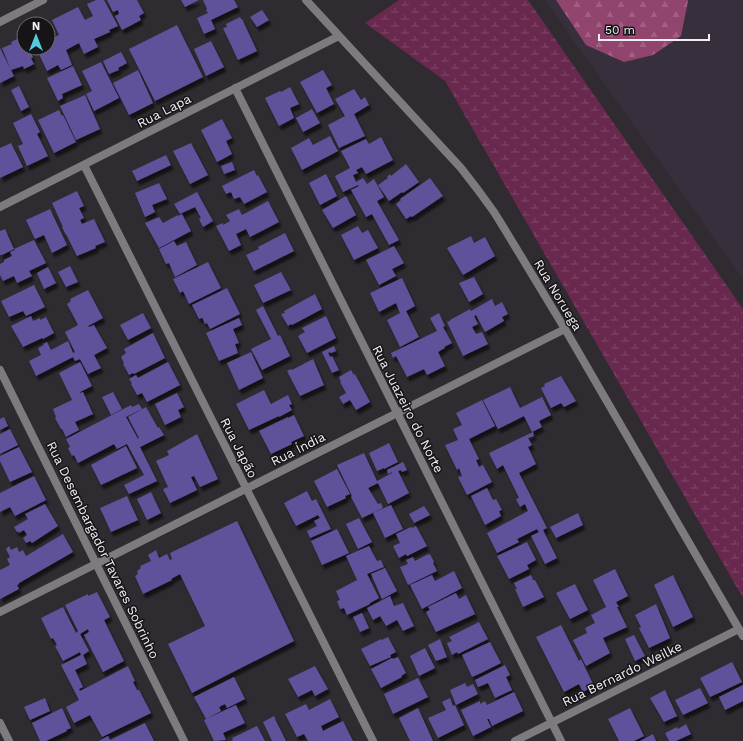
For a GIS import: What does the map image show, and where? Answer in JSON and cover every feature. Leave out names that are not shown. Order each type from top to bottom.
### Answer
[{"type":"street","points":[[0,22],[43,0]]},
{"type":"street","name":"Rua Noruega","points":[[306,0],[461,168],[494,212],[565,329],[741,633]]},
{"type":"street","name":"Rua Lapa","points":[[0,207],[339,36]]},
{"type":"street","name":"Rua Juazeiro do Norte","points":[[235,88],[561,741]]},
{"type":"street","name":"Rua Japão","points":[[84,165],[373,741]]},
{"type":"street","name":"Rua Índia","points":[[0,612],[565,329]]},
{"type":"street","name":"Rua Desembargador Tavares Sobrinho","points":[[0,370],[184,741]]},
{"type":"street","name":"Rua Bernardo Weilke","points":[[515,741],[741,633]]},
{"type":"street","points":[[0,724],[9,741]]},
{"type":"shaded area","points":[[545,0],[743,0],[743,279]]},
{"type":"green space","points":[[399,0],[528,0],[743,309],[743,598],[445,81],[365,23]]},
{"type":"green space","points":[[556,0],[688,1],[681,36],[653,55],[624,62],[586,45]]},
{"type":"building","points":[[96,0],[104,0],[118,26],[109,30],[110,32],[94,39],[98,47],[84,54],[79,43],[66,50],[72,65],[61,70],[58,65],[47,71],[40,56],[56,56],[56,36],[59,35],[56,29],[56,18],[78,7],[85,20],[93,16],[87,4]]},
{"type":"building","points":[[107,0],[137,0],[144,13],[139,16],[141,20],[122,30],[115,16],[119,14],[118,10],[113,12]]},
{"type":"building","points":[[181,0],[199,0],[185,7]]},
{"type":"building","points":[[203,0],[234,0],[238,7],[211,20],[215,29],[204,34],[197,18],[208,13]]},
{"type":"building","points":[[262,10],[269,20],[257,27],[250,17]]},
{"type":"building","points":[[240,17],[257,51],[238,60],[223,28],[227,27],[226,24]]},
{"type":"building","points":[[177,25],[203,77],[155,101],[129,49]]},
{"type":"building","points":[[16,40],[16,56],[32,56],[33,58],[31,58],[34,64],[24,69],[23,66],[11,70],[2,48],[12,44],[11,42]]},
{"type":"building","points":[[211,41],[224,67],[206,76],[194,49]]},
{"type":"building","points":[[0,48],[14,76],[0,83]]},
{"type":"building","points":[[121,52],[127,63],[118,68],[119,70],[109,74],[103,61]]},
{"type":"building","points":[[101,62],[119,98],[94,111],[86,94],[92,91],[82,71]]},
{"type":"building","points":[[73,66],[82,85],[62,94],[63,98],[58,101],[47,78]]},
{"type":"building","points":[[138,70],[153,103],[129,115],[113,83]]},
{"type":"building","points":[[323,70],[332,85],[326,88],[334,104],[317,113],[300,82]]},
{"type":"building","points":[[19,86],[29,107],[21,111],[11,90]]},
{"type":"building","points":[[290,87],[299,104],[290,108],[294,118],[279,126],[265,98]]},
{"type":"building","points":[[354,89],[361,100],[365,97],[369,105],[354,114],[365,136],[339,148],[328,125],[345,116],[335,99]]},
{"type":"building","points":[[85,95],[100,129],[76,140],[60,106]]},
{"type":"building","points":[[312,109],[320,123],[303,132],[296,118]]},
{"type":"building","points":[[59,110],[76,142],[54,153],[38,120]]},
{"type":"building","points":[[31,114],[40,132],[37,134],[48,156],[27,166],[18,146],[23,144],[13,123]]},
{"type":"building","points":[[222,119],[232,138],[226,141],[232,154],[217,162],[201,130]]},
{"type":"building","points":[[330,136],[338,151],[302,170],[291,148],[309,138],[313,145]]},
{"type":"building","points":[[381,137],[393,160],[366,174],[362,167],[356,170],[358,173],[353,175],[356,182],[363,178],[367,184],[374,179],[384,197],[377,201],[399,240],[389,245],[372,214],[366,217],[351,190],[359,186],[358,185],[343,192],[335,176],[350,168],[341,151],[366,139],[369,144]]},
{"type":"building","points":[[11,143],[23,167],[0,178],[0,148]]},
{"type":"building","points":[[191,143],[208,175],[190,184],[173,151]]},
{"type":"building","points":[[166,155],[171,165],[137,181],[132,171]]},
{"type":"building","points":[[232,162],[235,170],[224,174],[221,166]]},
{"type":"building","points":[[406,164],[419,182],[389,201],[378,185],[388,178],[387,177],[390,174],[391,176]]},
{"type":"building","points":[[254,170],[267,192],[244,204],[240,197],[234,199],[231,192],[226,194],[222,186]]},
{"type":"building","points":[[326,174],[337,196],[320,205],[309,183]]},
{"type":"building","points":[[430,178],[443,196],[412,217],[411,216],[406,219],[396,204],[401,200],[400,199]]},
{"type":"building","points":[[159,183],[167,199],[152,205],[155,212],[145,217],[135,193]]},
{"type":"building","points":[[77,191],[84,206],[79,208],[84,218],[80,220],[82,224],[94,219],[105,242],[95,246],[96,248],[77,256],[52,203]]},
{"type":"building","points":[[197,192],[213,221],[203,227],[199,219],[201,218],[195,207],[180,214],[174,204]]},
{"type":"building","points":[[346,196],[356,215],[333,228],[322,210]]},
{"type":"building","points":[[268,201],[279,222],[250,237],[246,229],[236,234],[241,245],[229,251],[216,226],[223,223],[223,225],[230,221],[226,215],[239,209],[242,215]]},
{"type":"building","points":[[50,209],[67,245],[52,253],[44,235],[35,239],[26,220]]},
{"type":"building","points":[[182,214],[191,231],[159,248],[145,223],[159,217],[163,223]]},
{"type":"building","points":[[358,226],[362,233],[368,230],[378,248],[354,260],[341,235]]},
{"type":"building","points":[[5,229],[14,249],[0,255],[0,231]]},
{"type":"building","points":[[285,233],[294,251],[254,271],[246,255]]},
{"type":"building","points":[[471,236],[474,243],[485,237],[495,256],[463,275],[447,248]]},
{"type":"building","points":[[34,240],[46,263],[29,271],[32,276],[17,283],[14,276],[3,281],[0,275],[0,264],[12,256],[10,252],[15,250],[14,249]]},
{"type":"building","points":[[174,241],[177,246],[186,242],[197,265],[175,277],[169,263],[166,264],[159,249]]},
{"type":"building","points":[[394,246],[404,263],[392,269],[396,276],[379,285],[366,260]]},
{"type":"building","points":[[208,262],[221,288],[189,304],[183,291],[180,293],[173,279]]},
{"type":"building","points":[[70,266],[78,282],[66,287],[58,272]]},
{"type":"building","points":[[48,267],[56,283],[44,289],[37,273]]},
{"type":"building","points":[[281,272],[291,290],[263,303],[254,285]]},
{"type":"building","points":[[474,277],[483,294],[469,302],[459,283]]},
{"type":"building","points":[[402,278],[415,306],[406,311],[419,337],[400,347],[387,320],[400,313],[396,303],[379,312],[370,293]]},
{"type":"building","points":[[34,285],[45,307],[26,316],[23,311],[9,317],[1,301]]},
{"type":"building","points":[[227,288],[240,314],[210,329],[207,323],[205,324],[202,317],[199,319],[192,305]]},
{"type":"building","points":[[88,290],[103,318],[88,326],[94,325],[107,348],[94,355],[101,368],[88,374],[80,359],[75,361],[73,357],[36,376],[29,361],[41,355],[38,348],[44,345],[43,344],[47,342],[51,350],[68,341],[73,353],[75,352],[65,332],[78,325],[67,304],[71,301],[70,299]]},
{"type":"building","points":[[315,294],[322,309],[288,326],[281,314]]},
{"type":"building","points":[[492,299],[495,306],[502,302],[508,314],[502,317],[504,321],[485,332],[476,315],[474,316],[478,324],[472,327],[476,334],[482,332],[488,344],[463,356],[447,322]]},
{"type":"building","points":[[263,306],[290,356],[262,370],[251,349],[271,339],[256,310]]},
{"type":"building","points":[[143,313],[151,328],[128,340],[120,325]]},
{"type":"building","points":[[439,313],[445,326],[443,327],[452,343],[438,352],[445,366],[427,375],[424,369],[407,377],[396,356],[393,358],[391,353],[437,331],[430,318]]},
{"type":"building","points":[[31,316],[33,321],[46,317],[54,333],[23,347],[11,326]]},
{"type":"building","points":[[326,316],[336,338],[307,353],[298,336],[305,332],[302,328]]},
{"type":"building","points":[[239,318],[242,325],[233,329],[239,343],[235,344],[238,353],[219,361],[206,333]]},
{"type":"building","points":[[153,333],[165,358],[134,374],[129,375],[121,357],[126,353],[124,349]]},
{"type":"building","points":[[334,346],[336,351],[328,353],[330,357],[332,356],[339,370],[332,373],[322,352]]},
{"type":"building","points":[[251,352],[263,378],[239,390],[227,363]]},
{"type":"building","points":[[313,359],[324,385],[300,396],[287,371]]},
{"type":"building","points":[[80,362],[92,386],[80,393],[83,392],[93,414],[75,422],[79,430],[66,437],[55,418],[53,409],[72,400],[59,373]]},
{"type":"building","points":[[168,362],[180,385],[147,402],[142,393],[137,395],[129,379],[136,375],[138,378]]},
{"type":"building","points":[[351,370],[354,375],[355,374],[370,402],[356,410],[350,400],[343,404],[339,397],[346,393],[339,377]]},
{"type":"building","points":[[561,376],[576,401],[564,407],[561,403],[551,408],[541,388],[545,386],[544,384]]},
{"type":"building","points":[[510,387],[520,408],[542,397],[551,415],[539,421],[542,427],[532,432],[524,416],[498,429],[483,400]]},
{"type":"building","points":[[264,390],[271,404],[288,395],[292,404],[289,405],[292,410],[249,430],[236,404]]},
{"type":"building","points":[[113,392],[122,409],[111,415],[102,397]]},
{"type":"building","points":[[177,393],[184,407],[178,410],[181,417],[165,425],[155,404]]},
{"type":"building","points":[[482,400],[495,426],[469,439],[479,459],[476,460],[479,467],[483,465],[492,482],[467,495],[458,477],[462,476],[459,468],[457,470],[445,445],[458,440],[453,429],[462,425],[456,413]]},
{"type":"building","points":[[139,404],[142,409],[126,417],[138,439],[139,438],[128,417],[146,407],[158,428],[159,427],[164,435],[140,447],[157,481],[129,494],[124,485],[144,475],[127,444],[117,449],[114,444],[78,463],[68,448],[70,447],[66,439],[131,405],[132,407]]},
{"type":"building","points":[[294,415],[304,436],[291,442],[292,444],[271,454],[259,431]]},
{"type":"building","points":[[4,417],[8,426],[0,430],[0,419]]},
{"type":"building","points":[[10,429],[18,445],[0,454],[0,434]]},
{"type":"building","points":[[533,432],[534,436],[528,438],[532,445],[528,447],[536,464],[519,473],[547,528],[543,530],[557,558],[545,564],[531,536],[539,532],[537,529],[517,539],[519,542],[497,553],[487,533],[528,511],[525,504],[520,507],[516,499],[519,498],[503,465],[497,469],[489,453]]},
{"type":"building","points":[[197,434],[218,479],[200,487],[194,476],[191,477],[197,490],[170,503],[163,489],[168,487],[156,461],[169,455],[167,451]]},
{"type":"building","points":[[389,443],[398,462],[377,471],[369,453]]},
{"type":"building","points":[[126,446],[137,468],[101,485],[91,465]]},
{"type":"building","points":[[19,447],[32,472],[10,482],[0,461],[0,456]]},
{"type":"building","points":[[364,453],[377,481],[392,473],[388,474],[387,470],[403,462],[407,470],[402,472],[401,470],[398,471],[409,493],[388,504],[378,483],[368,488],[378,504],[381,503],[383,508],[362,518],[337,465]]},
{"type":"building","points":[[337,469],[350,494],[345,496],[346,498],[327,507],[314,481]]},
{"type":"building","points":[[34,476],[46,500],[15,516],[10,507],[0,512],[0,493]]},
{"type":"building","points":[[487,488],[493,500],[496,499],[502,510],[499,511],[501,516],[485,525],[471,496]]},
{"type":"building","points":[[307,491],[312,501],[316,499],[331,529],[310,538],[307,531],[317,526],[314,521],[320,518],[318,515],[296,526],[284,503]]},
{"type":"building","points":[[151,492],[161,513],[147,520],[137,499]]},
{"type":"building","points":[[127,496],[138,520],[111,532],[100,508]]},
{"type":"building","points":[[45,504],[58,526],[32,543],[30,541],[26,543],[23,538],[27,535],[24,530],[19,533],[14,527],[28,519],[25,514]]},
{"type":"building","points":[[391,505],[403,529],[385,538],[373,513]]},
{"type":"building","points":[[424,506],[430,515],[414,523],[409,514]]},
{"type":"building","points":[[578,513],[583,525],[556,538],[550,527]]},
{"type":"building","points":[[359,518],[372,542],[358,549],[346,524]]},
{"type":"building","points":[[237,521],[294,641],[192,693],[168,644],[205,626],[180,574],[171,579],[172,580],[143,594],[135,576],[138,574],[137,571],[141,568],[140,566],[151,561],[148,555],[156,550],[159,558],[167,554],[170,560],[172,559],[170,553]]},
{"type":"building","points":[[416,526],[427,546],[407,556],[406,554],[399,558],[393,546],[400,543],[396,534]]},
{"type":"building","points":[[337,529],[349,553],[322,565],[311,541]]},
{"type":"building","points":[[63,534],[73,552],[19,583],[17,585],[19,589],[0,599],[0,570],[10,565],[7,559],[10,557],[6,549],[9,546],[11,550],[17,547],[19,552],[23,550],[26,556]]},
{"type":"building","points":[[527,542],[536,560],[527,565],[529,569],[509,579],[497,556]]},
{"type":"building","points":[[369,546],[377,561],[381,560],[384,567],[367,574],[379,598],[347,615],[344,608],[340,609],[337,601],[340,600],[336,591],[357,580],[346,556]]},
{"type":"building","points":[[430,554],[437,571],[408,585],[400,567],[408,564],[406,560],[413,557],[415,561]]},
{"type":"building","points":[[385,568],[397,591],[382,599],[371,574]]},
{"type":"building","points":[[615,569],[628,596],[616,602],[627,627],[603,638],[610,653],[586,666],[573,640],[587,633],[585,628],[595,623],[591,615],[606,607],[593,580]]},
{"type":"building","points":[[454,571],[462,588],[422,609],[410,585],[432,575],[435,581]]},
{"type":"building","points":[[531,575],[544,597],[523,607],[514,583]]},
{"type":"building","points":[[673,575],[693,617],[673,627],[654,585]]},
{"type":"building","points":[[575,584],[588,610],[570,619],[556,593]]},
{"type":"building","points":[[97,592],[110,617],[104,620],[124,661],[103,672],[84,635],[89,632],[88,629],[80,634],[89,651],[83,655],[87,664],[75,670],[83,687],[79,689],[80,691],[128,666],[135,681],[133,682],[151,713],[102,737],[90,715],[74,723],[66,707],[79,700],[61,665],[81,655],[80,652],[63,661],[55,646],[57,645],[53,638],[51,639],[41,618],[63,607],[76,633],[78,631],[65,605],[88,594],[88,596]]},
{"type":"building","points":[[456,593],[459,599],[466,595],[475,614],[436,632],[426,612],[430,610],[428,607]]},
{"type":"building","points":[[390,596],[394,606],[403,603],[414,626],[403,631],[397,620],[386,626],[380,616],[373,620],[367,608]]},
{"type":"building","points":[[656,604],[670,638],[649,648],[639,628],[641,627],[635,615]]},
{"type":"building","points":[[362,613],[369,628],[360,632],[353,617]]},
{"type":"building","points":[[479,622],[488,639],[458,654],[457,652],[452,655],[447,643],[452,641],[449,637]]},
{"type":"building","points":[[561,625],[579,661],[581,659],[594,686],[583,692],[579,684],[564,692],[536,637]]},
{"type":"building","points":[[634,635],[645,656],[635,661],[625,639]]},
{"type":"building","points":[[388,637],[396,652],[390,655],[391,657],[370,666],[361,649]]},
{"type":"building","points":[[440,639],[447,657],[436,661],[428,645]]},
{"type":"building","points":[[490,642],[501,663],[472,677],[462,655]]},
{"type":"building","points":[[425,648],[435,668],[419,676],[410,656]]},
{"type":"building","points":[[398,657],[406,673],[401,676],[402,677],[381,688],[371,669],[392,658]]},
{"type":"building","points":[[732,662],[742,682],[710,697],[700,678]]},
{"type":"building","points":[[505,665],[510,675],[506,677],[512,690],[495,698],[488,683],[478,687],[475,680]]},
{"type":"building","points":[[315,666],[328,689],[315,696],[312,690],[298,697],[288,679]]},
{"type":"building","points":[[234,677],[245,699],[227,708],[225,704],[219,707],[221,711],[206,719],[194,697]]},
{"type":"building","points":[[418,678],[428,697],[393,714],[384,694]]},
{"type":"building","points":[[465,683],[467,687],[473,684],[478,694],[456,705],[450,690]]},
{"type":"building","points":[[743,685],[743,701],[725,710],[719,697]]},
{"type":"building","points":[[700,688],[708,703],[683,715],[675,700]]},
{"type":"building","points":[[665,690],[677,716],[664,722],[650,698]]},
{"type":"building","points":[[514,692],[523,711],[492,726],[489,719],[487,719],[491,727],[473,736],[461,710],[480,701],[480,704],[485,701],[487,705]]},
{"type":"building","points":[[45,698],[50,711],[30,720],[24,707]]},
{"type":"building","points":[[450,698],[453,706],[455,705],[464,725],[438,738],[428,718],[446,710],[442,702]]},
{"type":"building","points":[[330,699],[339,717],[321,726],[323,731],[343,721],[353,741],[308,741],[304,734],[297,737],[285,714],[306,704],[309,710]]},
{"type":"building","points":[[236,705],[245,723],[223,733],[226,740],[214,741],[204,720]]},
{"type":"building","points":[[62,708],[71,728],[46,741],[40,741],[32,723]]},
{"type":"building","points":[[418,708],[433,741],[410,741],[399,718]]},
{"type":"building","points":[[630,708],[644,736],[634,741],[619,741],[608,719]]},
{"type":"building","points":[[274,716],[286,741],[272,741],[263,722]]},
{"type":"building","points":[[145,723],[154,741],[99,741],[108,736],[110,740]]},
{"type":"building","points":[[686,724],[691,734],[676,741],[669,741],[665,733],[677,727],[678,729]]},
{"type":"building","points":[[257,726],[265,741],[231,741],[233,740],[232,738]]},
{"type":"building","points":[[653,734],[656,741],[640,741]]}]
